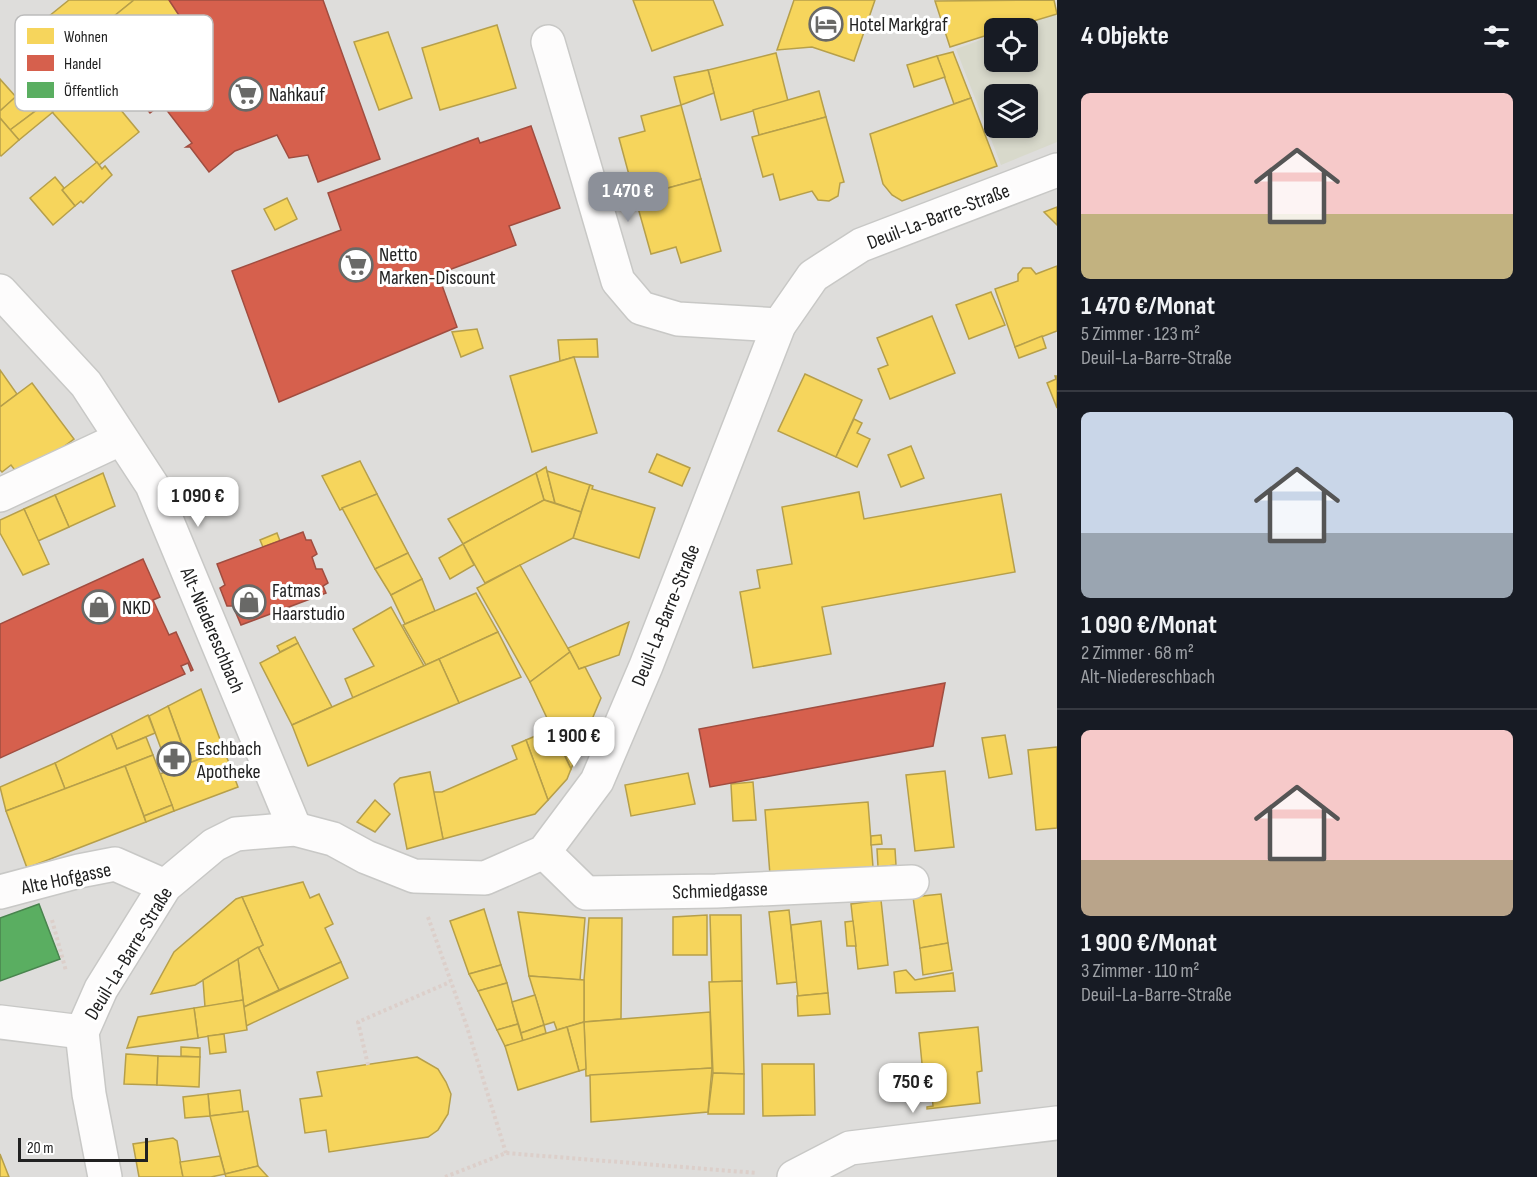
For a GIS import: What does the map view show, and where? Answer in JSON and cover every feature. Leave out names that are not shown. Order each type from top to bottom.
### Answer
[{"type":"street","points":[[548,42],[618,281],[641,308],[678,319],[778,325]]},
{"type":"street","name":"Deuil-La-Barre-Straße","points":[[105,1177],[89,1094],[82,1032],[101,989],[165,886],[214,845],[236,834],[295,828],[333,839],[366,857],[414,876],[485,878],[544,852],[597,781],[646,666],[778,325],[813,276],[861,245],[1057,170]]},
{"type":"street","name":"Alt-Niedereschbach","points":[[0,291],[86,384],[152,485],[295,828]]},
{"type":"street","points":[[0,495],[120,438]]},
{"type":"street","name":"Schmiedgasse","points":[[544,852],[586,893],[716,891],[912,882]]},
{"type":"street","name":"Alte Hofgasse","points":[[0,892],[115,864],[165,886]]},
{"type":"street","points":[[0,1023],[82,1032]]},
{"type":"street","points":[[794,1176],[850,1148],[1057,1125]]},
{"type":"path","points":[[414,876],[466,1024],[506,1153]]},
{"type":"path","points":[[42,881],[67,974]]},
{"type":"path","points":[[368,1065],[358,1022],[450,982]]},
{"type":"path","points":[[445,1177],[506,1153],[794,1176]]},
{"type":"shaded area","points":[[0,0],[1057,0],[1057,1177],[0,1177]]},
{"type":"shaded area","points":[[1057,14],[1057,142],[1001,165],[991,138],[1038,138],[1038,84],[984,84],[984,121],[956,49],[984,39],[984,72],[1038,72],[1038,20]]},
{"type":"building: Wohnen","points":[[69,0],[134,0],[115,15],[50,15]]},
{"type":"building: Wohnen","points":[[134,0],[169,0],[179,15],[115,15]]},
{"type":"building: Wohnen","points":[[633,0],[713,0],[723,25],[652,51]]},
{"type":"building: Wohnen","name":"Hotel Markgraf","points":[[794,0],[875,0],[854,61],[812,47],[777,50]]},
{"type":"building: Wohnen","points":[[1054,0],[1057,14],[1038,20],[984,18],[984,36],[950,47],[935,1]]},
{"type":"building: Wohnen","points":[[497,25],[516,88],[440,110],[422,48]]},
{"type":"building: Wohnen","points":[[388,32],[412,98],[379,110],[354,42]]},
{"type":"building: Wohnen","points":[[953,52],[971,98],[954,104],[937,56]]},
{"type":"building: Wohnen","points":[[776,53],[788,101],[721,120],[708,70]]},
{"type":"building: Wohnen","points":[[937,56],[945,77],[914,87],[907,65]]},
{"type":"building: Wohnen","points":[[708,70],[714,93],[681,105],[674,77]]},
{"type":"building: Wohnen","points":[[0,79],[15,98],[0,111]]},
{"type":"building: Wohnen","points":[[819,91],[826,117],[759,135],[753,110]]},
{"type":"building: Wohnen","points":[[15,97],[15,111],[35,111],[10,130],[0,118],[0,111]]},
{"type":"building: Wohnen","points":[[971,98],[984,132],[984,138],[986,138],[997,166],[902,201],[892,195],[883,184],[870,134]]},
{"type":"building: Wohnen","points":[[681,105],[701,179],[635,197],[619,138],[645,131],[641,116]]},
{"type":"building: Wohnen","points":[[36,111],[53,112],[19,140],[10,130]]},
{"type":"building: Wohnen","points":[[51,111],[122,111],[139,132],[99,165]]},
{"type":"building: Wohnen","points":[[826,117],[844,182],[840,183],[838,196],[829,201],[818,200],[812,191],[780,200],[773,174],[763,177],[752,137]]},
{"type":"building: Wohnen","points":[[0,118],[19,140],[1,156],[0,155]]},
{"type":"building: Wohnen","points":[[97,162],[102,169],[105,166],[112,175],[83,203],[81,201],[75,206],[62,190]]},
{"type":"building: Wohnen","points":[[55,177],[75,206],[53,225],[30,198]]},
{"type":"building: Wohnen","points":[[701,179],[721,251],[681,263],[676,247],[651,254],[635,197]]},
{"type":"building: Wohnen","points":[[287,198],[297,219],[275,230],[264,209]]},
{"type":"building: Wohnen","points":[[1057,207],[1057,225],[1044,212]]},
{"type":"building: Wohnen","points":[[1057,266],[1057,331],[1015,347],[995,289],[1018,281],[1018,274],[1023,268],[1031,268],[1036,274]]},
{"type":"building: Wohnen","points":[[991,292],[1005,325],[969,339],[956,305]]},
{"type":"building: Wohnen","points":[[932,316],[955,373],[890,399],[878,369],[888,365],[877,338]]},
{"type":"building: Wohnen","points":[[477,329],[483,348],[461,357],[452,332]]},
{"type":"building: Wohnen","points":[[1042,336],[1046,348],[1019,358],[1015,347]]},
{"type":"building: Wohnen","points":[[597,339],[598,357],[574,357],[560,361],[558,340]]},
{"type":"building: Wohnen","points":[[574,357],[597,433],[532,452],[510,376]]},
{"type":"building: Wohnen","points":[[0,370],[17,394],[0,407]]},
{"type":"building: Wohnen","points":[[805,374],[862,400],[836,457],[778,431]]},
{"type":"building: Wohnen","points":[[1055,376],[1057,376],[1057,408],[1047,383],[1056,379]]},
{"type":"building: Wohnen","points":[[32,383],[74,439],[21,478],[11,465],[2,472],[0,470],[0,407]]},
{"type":"building: Wohnen","points":[[854,419],[862,423],[857,433],[870,439],[857,467],[836,457]]},
{"type":"building: Wohnen","points":[[911,446],[924,478],[901,487],[888,455]]},
{"type":"building: Wohnen","points":[[657,454],[690,468],[682,486],[649,472]]},
{"type":"building: Wohnen","points":[[360,461],[377,494],[340,510],[322,476]]},
{"type":"building: Wohnen","points":[[546,467],[555,503],[544,500],[536,473]]},
{"type":"building: Wohnen","points":[[547,471],[590,485],[581,512],[555,503]]},
{"type":"building: Wohnen","points":[[103,473],[115,506],[69,527],[55,495]]},
{"type":"building: Wohnen","points":[[536,473],[544,500],[463,544],[448,519]]},
{"type":"building: Wohnen","points":[[590,485],[593,486],[592,489],[655,508],[639,558],[573,538]]},
{"type":"building: Wohnen","points":[[859,492],[864,519],[1001,494],[1015,572],[822,607],[831,654],[753,668],[740,592],[760,588],[757,570],[792,564],[782,507]]},
{"type":"building: Wohnen","points":[[377,494],[408,553],[375,569],[342,508]]},
{"type":"building: Wohnen","points":[[55,495],[69,527],[38,541],[24,509]]},
{"type":"building: Wohnen","points":[[544,500],[581,512],[573,538],[485,583],[463,544]]},
{"type":"building: Wohnen","points":[[24,509],[49,564],[23,575],[0,533],[0,520]]},
{"type":"building: Wohnen","points":[[277,533],[280,541],[263,547],[260,540]]},
{"type":"building: Wohnen","points":[[463,544],[474,565],[450,579],[439,558]]},
{"type":"building: Wohnen","points":[[408,553],[422,579],[391,595],[375,569]]},
{"type":"building: Wohnen","points":[[520,565],[570,652],[530,682],[477,588]]},
{"type":"building: Wohnen","points":[[422,579],[435,611],[405,624],[391,595]]},
{"type":"building: Wohnen","points":[[476,593],[498,632],[426,665],[403,625]]},
{"type":"building: Wohnen","points":[[391,607],[424,666],[353,698],[345,679],[374,666],[353,629]]},
{"type":"building: Wohnen","points":[[629,622],[619,655],[579,669],[568,648]]},
{"type":"building: Wohnen","points":[[498,632],[521,677],[459,703],[439,659]]},
{"type":"building: Wohnen","points":[[295,637],[298,643],[280,652],[277,646]]},
{"type":"building: Wohnen","points":[[298,643],[332,707],[292,725],[260,663]]},
{"type":"building: Wohnen","points":[[570,652],[579,669],[585,667],[601,698],[571,769],[530,682]]},
{"type":"building: Wohnen","points":[[439,659],[459,703],[308,766],[292,725]]},
{"type":"building: Wohnen","points":[[201,689],[224,750],[189,763],[168,706]]},
{"type":"building: Wohnen","points":[[168,706],[182,745],[163,754],[149,716]]},
{"type":"building: Wohnen","points":[[148,715],[155,733],[117,749],[111,734]]},
{"type":"building: Wohnen","points":[[552,729],[571,769],[567,779],[548,800],[526,740]]},
{"type":"building: Wohnen","points":[[111,734],[117,749],[146,737],[153,755],[65,789],[55,763]]},
{"type":"building: Wohnen","points":[[1005,735],[1012,774],[989,778],[982,738]]},
{"type":"building: Wohnen","points":[[526,740],[548,800],[535,814],[443,839],[433,792],[442,792],[517,759],[512,746]]},
{"type":"building: Wohnen","points":[[1057,747],[1057,828],[1036,830],[1028,750]]},
{"type":"building: Wohnen","points":[[224,750],[238,787],[174,811],[160,774]]},
{"type":"building: Wohnen","points":[[153,755],[172,805],[144,816],[125,766]]},
{"type":"building: Wohnen","points":[[55,763],[65,789],[6,811],[0,787]]},
{"type":"building: Wohnen","points":[[125,766],[146,822],[27,868],[6,811]]},
{"type":"building: Wohnen","points":[[945,771],[954,847],[915,851],[906,775]]},
{"type":"building: Wohnen","points":[[430,772],[443,839],[407,849],[394,784],[400,778]]},
{"type":"building: Wohnen","points":[[688,773],[695,804],[631,816],[625,785]]},
{"type":"building: Wohnen","points":[[753,782],[756,820],[733,821],[731,784]]},
{"type":"building: Wohnen","points":[[375,800],[390,814],[375,832],[357,822]]},
{"type":"building: Wohnen","points":[[868,802],[873,867],[770,875],[765,810]]},
{"type":"building: Wohnen","points":[[172,805],[174,811],[146,822],[144,816]]},
{"type":"building: Wohnen","points":[[881,835],[882,844],[871,845],[871,836]]},
{"type":"building: Wohnen","points":[[877,849],[895,849],[896,865],[878,867]]},
{"type":"building: Wohnen","points":[[303,882],[310,898],[319,894],[333,924],[325,928],[341,962],[279,990],[258,947],[263,945],[242,897]]},
{"type":"building: Wohnen","points":[[941,894],[948,943],[920,948],[913,897]]},
{"type":"building: Wohnen","points":[[242,897],[263,945],[195,985],[151,994],[174,952],[236,899]]},
{"type":"building: Wohnen","points":[[881,900],[888,965],[858,969],[851,904]]},
{"type":"building: Wohnen","points":[[484,909],[501,965],[469,974],[450,921]]},
{"type":"building: Wohnen","points":[[789,910],[797,982],[777,984],[769,912]]},
{"type":"building: Wohnen","points":[[518,912],[585,918],[580,980],[529,976]]},
{"type":"building: Wohnen","points":[[707,915],[707,955],[673,955],[673,917]]},
{"type":"building: Wohnen","points":[[710,915],[741,915],[742,981],[712,982]]},
{"type":"building: Wohnen","points":[[589,918],[622,918],[621,1019],[584,1022],[584,980]]},
{"type":"building: Wohnen","points":[[821,921],[828,993],[798,996],[791,925]]},
{"type":"building: Wohnen","points":[[853,921],[856,946],[847,946],[845,922]]},
{"type":"building: Wohnen","points":[[948,943],[952,970],[923,975],[920,948]]},
{"type":"building: Wohnen","points":[[258,947],[279,990],[244,1007],[238,959]]},
{"type":"building: Wohnen","points":[[238,959],[243,1000],[205,1007],[203,980]]},
{"type":"building: Wohnen","points":[[341,962],[348,978],[246,1026],[244,1007]]},
{"type":"building: Wohnen","points":[[501,965],[507,983],[478,991],[469,974]]},
{"type":"building: Wohnen","points":[[906,970],[915,980],[953,973],[955,991],[896,993],[894,972]]},
{"type":"building: Wohnen","points":[[529,976],[584,980],[584,1022],[557,1030],[554,1022],[544,1025]]},
{"type":"building: Wohnen","points":[[742,981],[744,1074],[713,1073],[709,982]]},
{"type":"building: Wohnen","points":[[507,983],[518,1024],[497,1030],[478,991]]},
{"type":"building: Wohnen","points":[[828,993],[830,1014],[798,1016],[797,996]]},
{"type":"building: Wohnen","points":[[535,995],[544,1025],[521,1033],[512,1002]]},
{"type":"building: Wohnen","points":[[243,1000],[247,1030],[198,1038],[194,1008]]},
{"type":"building: Wohnen","points":[[194,1008],[198,1038],[127,1048],[138,1017]]},
{"type":"building: Wohnen","points":[[710,1012],[712,1068],[586,1076],[584,1022]]},
{"type":"building: Wohnen","points":[[584,1022],[586,1069],[579,1071],[567,1027]]},
{"type":"building: Wohnen","points":[[518,1024],[523,1041],[505,1046],[497,1030]]},
{"type":"building: Wohnen","points":[[544,1025],[546,1033],[523,1041],[521,1033]]},
{"type":"building: Wohnen","points":[[567,1027],[579,1071],[518,1090],[505,1046]]},
{"type":"building: Wohnen","points":[[978,1027],[982,1071],[977,1072],[980,1103],[927,1109],[933,1106],[931,1083],[924,1084],[919,1033]]},
{"type":"building: Wohnen","points":[[224,1034],[226,1052],[210,1054],[208,1036]]},
{"type":"building: Wohnen","points":[[181,1047],[200,1048],[200,1057],[181,1056]]},
{"type":"building: Wohnen","points":[[126,1054],[158,1056],[157,1085],[124,1084]]},
{"type":"building: Wohnen","points":[[158,1056],[200,1057],[199,1087],[157,1085]]},
{"type":"building: Wohnen","points":[[417,1057],[438,1069],[451,1094],[448,1114],[438,1130],[428,1137],[329,1152],[326,1130],[305,1133],[300,1099],[322,1096],[317,1072]]},
{"type":"building: Wohnen","points":[[762,1064],[814,1064],[815,1115],[763,1116]]},
{"type":"building: Wohnen","points":[[712,1068],[708,1112],[591,1122],[590,1075]]},
{"type":"building: Wohnen","points":[[713,1073],[744,1074],[744,1114],[708,1114]]},
{"type":"building: Wohnen","points":[[240,1090],[243,1112],[210,1116],[208,1094]]},
{"type":"building: Wohnen","points":[[208,1094],[210,1116],[185,1118],[183,1097]]},
{"type":"building: Wohnen","points":[[248,1111],[258,1166],[225,1174],[210,1116]]},
{"type":"building: Wohnen","points":[[173,1138],[177,1141],[183,1177],[139,1177],[133,1144]]},
{"type":"building: Wohnen","points":[[0,1154],[9,1177],[0,1177]]},
{"type":"building: Wohnen","points":[[220,1156],[225,1174],[211,1177],[183,1177],[180,1162]]},
{"type":"building: Wohnen","points":[[258,1166],[268,1177],[226,1177],[225,1174]]},
{"type":"building: Handel","name":"Nahkauf","points":[[169,0],[323,0],[380,159],[318,182],[308,155],[289,158],[277,135],[235,151],[209,172],[190,147],[186,147],[192,143],[167,111],[213,111],[213,15],[179,15]]},
{"type":"building: Handel","name":"Netto Marken-Discount","points":[[531,126],[560,208],[509,226],[516,245],[438,274],[457,327],[279,402],[232,271],[341,230],[328,193],[478,138],[480,143]]},
{"type":"building: Handel","points":[[303,532],[306,540],[311,540],[317,554],[312,557],[316,569],[322,569],[328,583],[323,586],[326,593],[241,625],[233,606],[227,606],[220,588],[225,585],[217,564]]},
{"type":"building: Handel","points":[[143,559],[160,597],[153,600],[169,635],[176,632],[193,670],[191,671],[188,663],[181,666],[185,674],[0,758],[0,624]]},
{"type":"building: Handel","points":[[945,683],[933,746],[710,787],[699,729]]},
{"type":"building: Öffentlich","points":[[39,904],[60,959],[0,981],[0,918]]},
{"type":"place","name":"Hotel Markgraf","points":[[826,24]]},
{"type":"place","name":"Nahkauf","points":[[246,94]]},
{"type":"place","name":"Netto Marken-Discount","points":[[356,265]]},
{"type":"place","name":"Fatmas Haarstudio","points":[[249,602]]},
{"type":"place","name":"NKD","points":[[99,607]]},
{"type":"place","name":"Eschbach Apotheke","points":[[174,759]]}]
